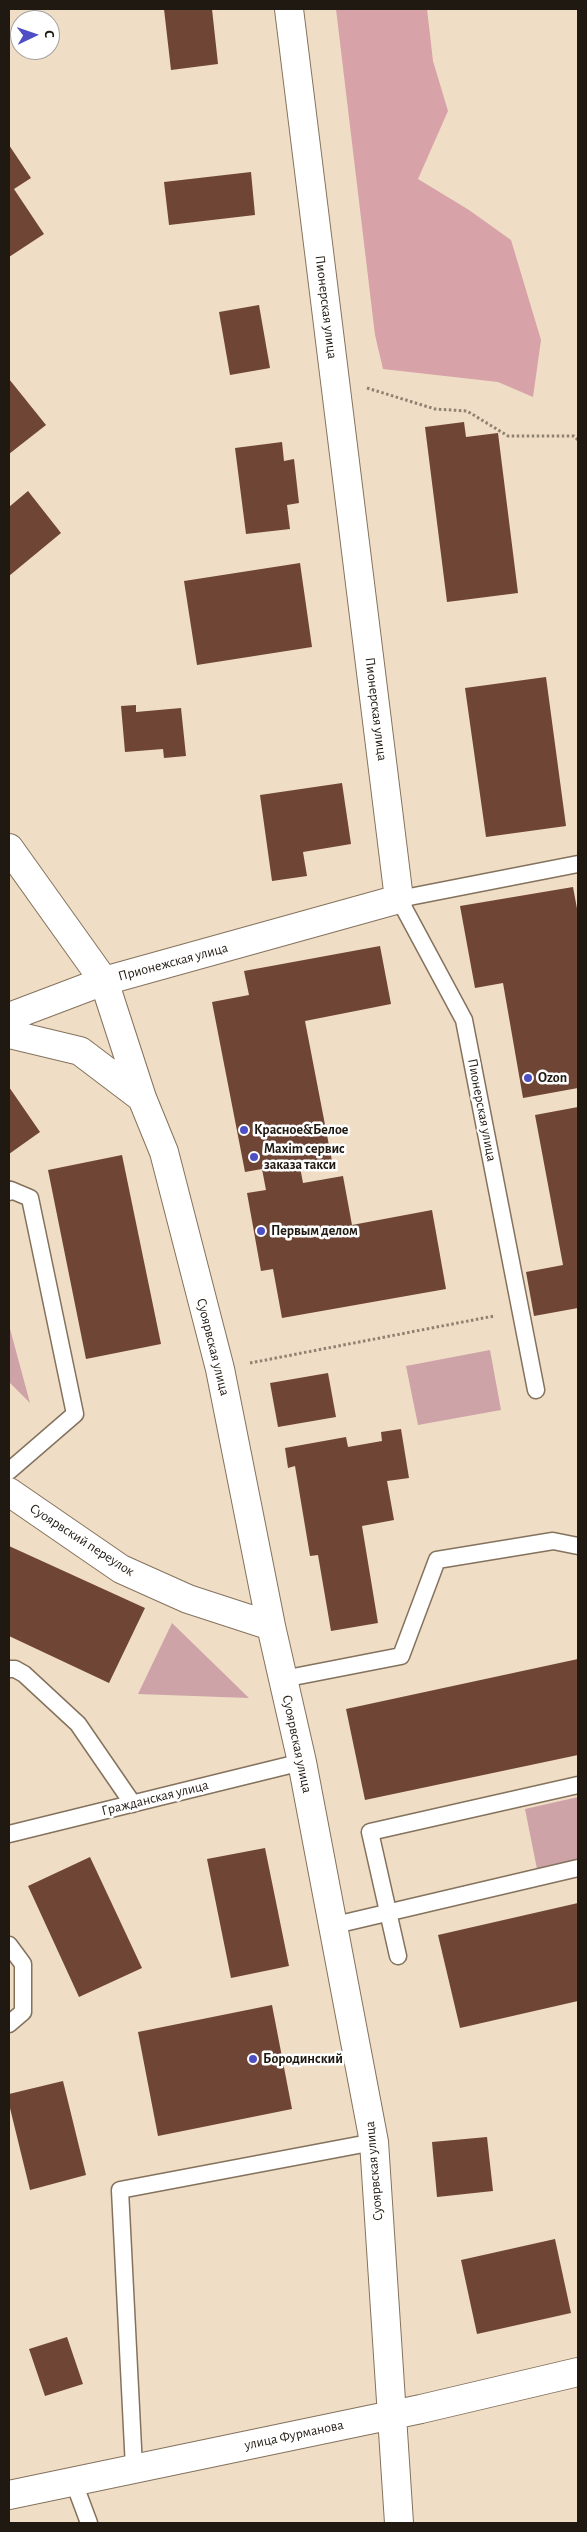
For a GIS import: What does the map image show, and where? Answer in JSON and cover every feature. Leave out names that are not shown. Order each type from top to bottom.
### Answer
[{"type":"street","name":"Пионерская улица","points":[[289,9],[399,899]]},
{"type":"street","name":"Прионежская улица","points":[[9,848],[104,981],[399,899]]},
{"type":"street","points":[[9,1017],[104,981]]},
{"type":"street","name":"Суоярвская улица","points":[[104,981],[142,1098],[164,1152],[220,1369],[271,1626],[302,1762],[331,1926],[374,2142],[399,2523]]},
{"type":"street","points":[[9,1034],[80,1050],[142,1098]]},
{"type":"street","name":"Суоярвский переулок","points":[[9,1492],[121,1569],[188,1599],[271,1626]]},
{"type":"street","name":"улица Фурманова","points":[[9,2495],[73,2480],[391,2415],[578,2372]]},
{"type":"lane","points":[[399,899],[578,864]]},
{"type":"lane","name":"Пионерская улица","points":[[399,899],[464,1020],[519,1311],[536,1390]]},
{"type":"lane","points":[[9,1192],[11,1190],[30,1198],[75,1414],[9,1471]]},
{"type":"lane","points":[[283,1679],[401,1656],[436,1560],[553,1540],[578,1546]]},
{"type":"lane","points":[[9,1669],[15,1669],[24,1674],[78,1724],[133,1804]]},
{"type":"lane","name":"Гражданская улица","points":[[9,1834],[302,1762]]},
{"type":"lane","points":[[398,1956],[370,1832],[578,1785]]},
{"type":"lane","points":[[331,1926],[578,1868]]},
{"type":"lane","points":[[9,1945],[23,1964],[23,2012],[9,2024]]},
{"type":"lane","points":[[134,2468],[120,2190],[374,2142]]},
{"type":"lane","points":[[73,2480],[89,2523]]},
{"type":"path","points":[[335,380],[435,409],[468,411],[508,436],[574,436],[578,440]]},
{"type":"path","points":[[248,1363],[519,1311]]},
{"type":"shaded area","points":[[336,9],[427,9],[433,61],[448,111],[418,179],[469,210],[511,240],[541,340],[533,397],[498,382],[383,369],[375,335]]},
{"type":"shaded area","points":[[9,1325],[30,1403],[9,1382]]},
{"type":"shaded area","points":[[490,1350],[501,1410],[418,1425],[406,1366]]},
{"type":"shaded area","points":[[172,1623],[249,1698],[138,1694]]},
{"type":"shaded area","points":[[578,1797],[578,1859],[537,1869],[525,1809]]},
{"type":"building","points":[[164,9],[212,9],[218,64],[171,70]]},
{"type":"building","points":[[9,145],[31,178],[14,189],[44,234],[9,257]]},
{"type":"building","points":[[251,172],[255,215],[169,225],[164,182]]},
{"type":"building","points":[[259,305],[270,368],[230,375],[219,312]]},
{"type":"building","points":[[9,379],[46,425],[9,454]]},
{"type":"building","points":[[464,422],[466,437],[498,433],[518,593],[447,602],[425,427]]},
{"type":"building","points":[[282,442],[284,461],[294,459],[299,503],[287,505],[290,529],[246,534],[235,448]]},
{"type":"building","points":[[28,491],[61,533],[9,576],[9,507]]},
{"type":"building","points":[[300,563],[312,647],[197,665],[184,581]]},
{"type":"building","points":[[546,677],[566,826],[486,837],[465,688]]},
{"type":"building","points":[[136,705],[136,712],[181,708],[186,756],[164,758],[163,749],[125,752],[121,706]]},
{"type":"building","points":[[342,783],[351,844],[303,852],[307,876],[272,881],[260,795]]},
{"type":"building","points":[[573,887],[578,914],[578,1088],[523,1098],[503,983],[475,988],[460,906]]},
{"type":"building","points":[[380,946],[391,1004],[305,1021],[332,1161],[300,1167],[303,1183],[343,1176],[352,1225],[432,1210],[446,1289],[282,1318],[273,1269],[261,1271],[247,1193],[266,1190],[262,1169],[245,1172],[212,1002],[249,995],[244,971]]},
{"type":"building","points":[[9,1087],[40,1132],[9,1154]]},
{"type":"building","points":[[578,1107],[578,1308],[534,1316],[526,1272],[563,1265],[535,1115]]},
{"type":"building","points":[[122,1155],[161,1344],[86,1359],[48,1170]]},
{"type":"building","points":[[328,1373],[336,1417],[278,1427],[270,1383]]},
{"type":"building","points":[[401,1429],[409,1478],[387,1481],[394,1520],[362,1526],[378,1623],[331,1631],[318,1555],[310,1556],[295,1466],[288,1468],[285,1448],[346,1437],[348,1447],[382,1441],[381,1432]]},
{"type":"building","points":[[9,1546],[145,1608],[109,1683],[9,1636]]},
{"type":"building","points":[[578,1659],[578,1755],[365,1800],[346,1709]]},
{"type":"building","points":[[265,1848],[289,1966],[231,1978],[207,1859]]},
{"type":"building","points":[[90,1857],[142,1968],[79,1997],[28,1886]]},
{"type":"building","points":[[578,1903],[578,2001],[460,2028],[438,1935]]},
{"type":"building","points":[[272,2005],[292,2109],[158,2136],[138,2032]]},
{"type":"building","points":[[63,2081],[86,2175],[30,2190],[9,2104],[9,2094]]},
{"type":"building","points":[[487,2137],[493,2191],[437,2197],[432,2142]]},
{"type":"building","points":[[555,2239],[571,2313],[477,2334],[461,2260]]},
{"type":"building","points":[[67,2337],[83,2384],[45,2396],[29,2349]]},
{"type":"place","name":"Ozon","points":[[528,1078]]},
{"type":"place","name":"Красное&Белое","points":[[244,1130]]},
{"type":"place","name":"Maxim сервис заказа такси","points":[[254,1157]]},
{"type":"place","name":"Первым делом","points":[[261,1231]]},
{"type":"place","name":"Бородинский","points":[[253,2059]]}]
